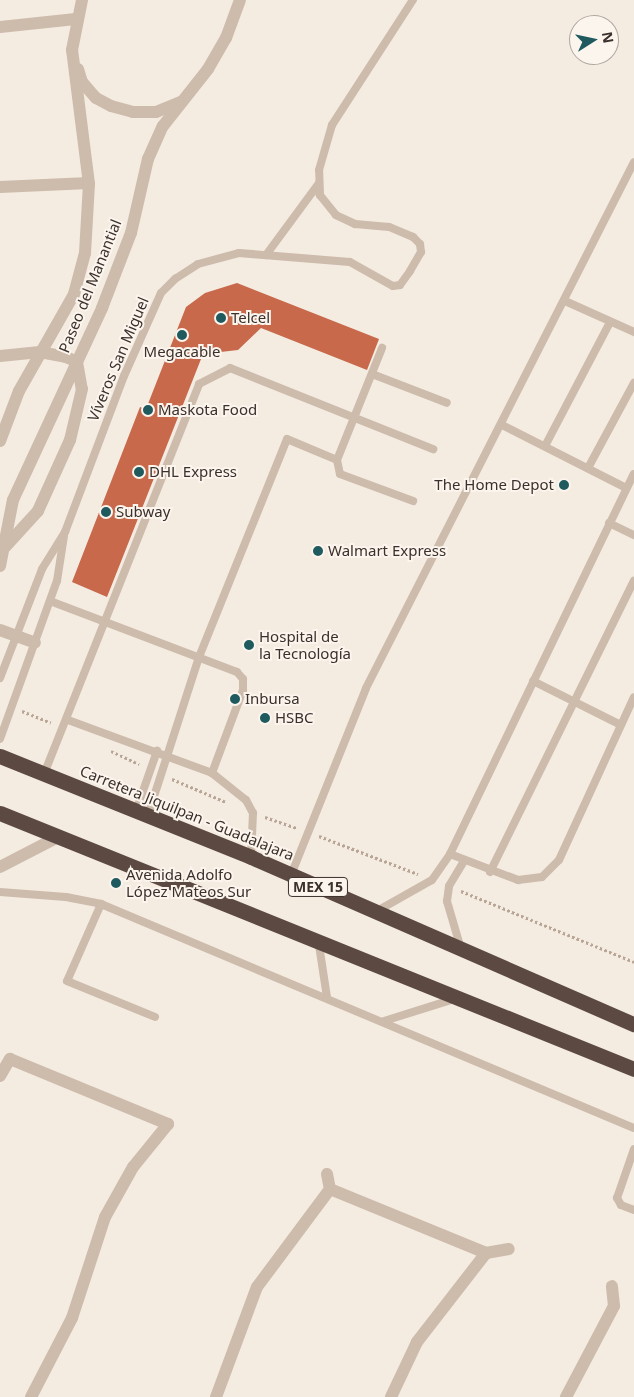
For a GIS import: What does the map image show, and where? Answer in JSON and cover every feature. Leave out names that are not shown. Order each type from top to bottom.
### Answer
[{"type":"highway","name":"Carretera Jiquilpan - Guadalajara","points":[[0,756],[251,858],[629,1021]]},
{"type":"highway","points":[[0,814],[58,836],[454,999],[634,1069]]},
{"type":"street","name":"Paseo del Manantial","points":[[0,441],[19,391],[40,352],[56,331],[74,294],[85,253],[89,183],[72,50],[76,19],[82,0]]},
{"type":"street","name":"Paseo del Manantial","points":[[0,566],[13,500],[77,362],[131,233],[148,160],[163,126],[183,101],[226,38],[240,0]]},
{"type":"street","points":[[0,27],[76,19]]},
{"type":"street","points":[[72,50],[82,82],[96,98],[111,106],[133,112],[156,112],[183,101]]},
{"type":"street","points":[[0,187],[89,183]]},
{"type":"street","points":[[0,356],[40,352],[77,362],[82,390],[70,440],[38,510],[5,548]]},
{"type":"street","points":[[0,630],[35,643]]},
{"type":"street","points":[[0,867],[58,836]]},
{"type":"street","points":[[0,1076],[10,1059],[168,1124],[133,1167],[105,1218],[72,1318],[31,1397]]},
{"type":"street","points":[[216,1397],[257,1287],[330,1189],[327,1174]]},
{"type":"street","points":[[330,1189],[486,1253],[509,1249]]},
{"type":"street","points":[[391,1397],[417,1342],[486,1253]]},
{"type":"street","points":[[566,1397],[614,1306],[612,1286]]},
{"type":"lane","name":"Víveros San Miguel","points":[[0,739],[50,601],[65,532],[124,376],[161,292],[184,271],[211,259],[239,253],[350,262],[390,285],[401,283],[421,252],[420,244],[413,237],[389,227],[346,222],[327,206],[319,183],[320,158],[330,130],[413,0]]},
{"type":"lane","points":[[291,875],[366,688],[502,425],[634,162]]},
{"type":"lane","points":[[266,255],[319,183]]},
{"type":"lane","points":[[565,301],[634,332]]},
{"type":"lane","points":[[545,446],[610,322]]},
{"type":"lane","points":[[382,348],[338,460],[340,474],[412,501]]},
{"type":"lane","points":[[44,774],[68,720],[199,384],[230,368],[433,449]]},
{"type":"lane","points":[[372,374],[446,403]]},
{"type":"lane","points":[[588,468],[634,383]]},
{"type":"lane","points":[[502,425],[626,488]]},
{"type":"lane","points":[[142,813],[168,755],[199,657],[286,439],[338,460]]},
{"type":"lane","points":[[376,911],[432,880],[450,854],[634,474]]},
{"type":"lane","points":[[609,523],[634,535]]},
{"type":"lane","name":"Víveros San Miguel","points":[[0,678],[42,569],[65,532]]},
{"type":"lane","points":[[490,872],[634,581]]},
{"type":"lane","points":[[50,601],[237,672],[242,679],[243,690],[212,773]]},
{"type":"lane","points":[[533,681],[621,725]]},
{"type":"lane","points":[[450,854],[490,872],[518,880],[542,877],[559,860],[634,697]]},
{"type":"lane","points":[[68,720],[168,755],[212,773],[246,800],[253,813],[251,858]]},
{"type":"lane","points":[[142,813],[157,751]]},
{"type":"lane","points":[[461,949],[447,901],[449,886],[464,861]]},
{"type":"lane","points":[[0,892],[66,896],[101,904],[327,997],[634,1128]]},
{"type":"lane","points":[[101,904],[67,982],[155,1017]]},
{"type":"lane","points":[[319,944],[327,997]]},
{"type":"lane","points":[[384,1021],[454,999]]},
{"type":"lane","points":[[634,1149],[617,1198],[621,1204],[634,1210]]},
{"type":"path","points":[[490,902],[634,962]]},
{"type":"building","points":[[237,283],[379,339],[367,370],[261,328],[238,350],[203,354],[107,597],[72,582],[140,407],[146,409],[186,307],[205,293]]},
{"type":"place","name":"Telcel","points":[[221,318]]},
{"type":"place","name":"Megacable","points":[[182,335]]},
{"type":"place","name":"Maskota Food","points":[[148,410]]},
{"type":"place","name":"DHL Express","points":[[139,472]]},
{"type":"place","name":"The Home Depot","points":[[564,485]]},
{"type":"place","name":"Subway","points":[[106,512]]},
{"type":"place","name":"Walmart Express","points":[[318,551]]},
{"type":"place","name":"Hospital de la Tecnología","points":[[249,645]]},
{"type":"place","name":"Inbursa","points":[[235,699]]},
{"type":"place","name":"HSBC","points":[[265,718]]},
{"type":"place","name":"Avenida Adolfo López Mateos Sur","points":[[116,883]]}]
